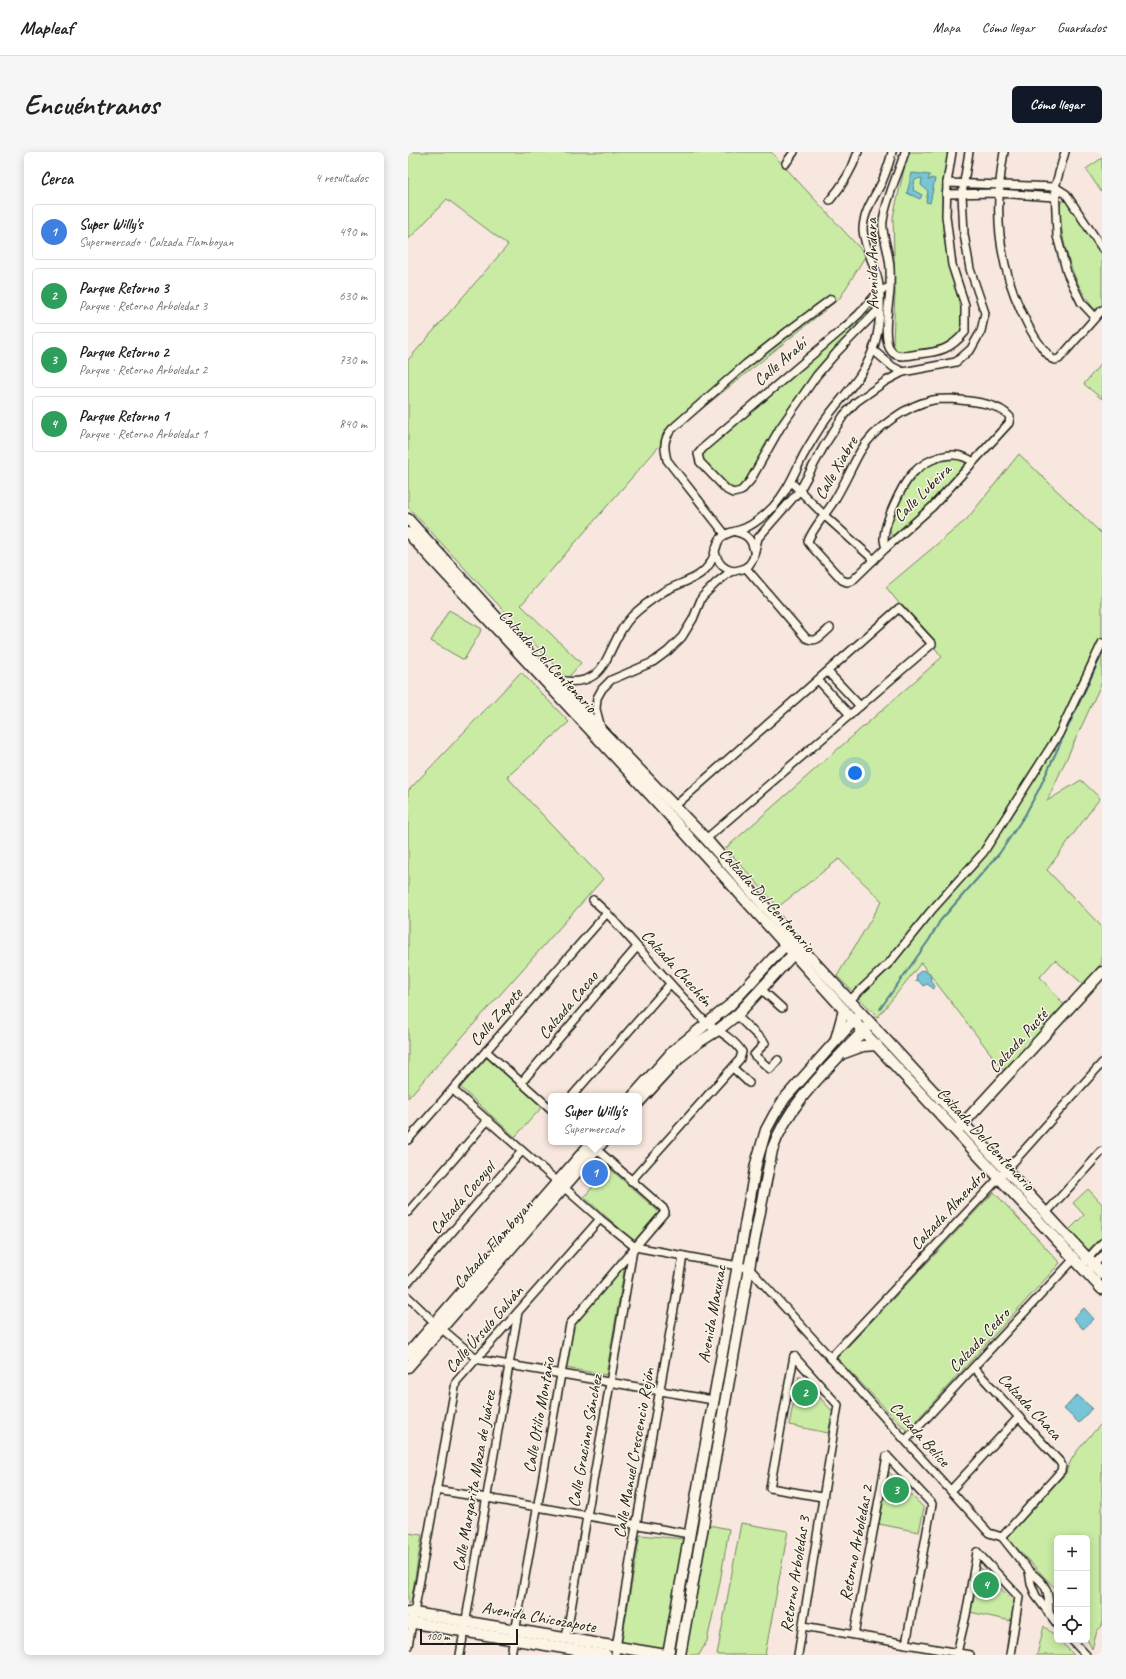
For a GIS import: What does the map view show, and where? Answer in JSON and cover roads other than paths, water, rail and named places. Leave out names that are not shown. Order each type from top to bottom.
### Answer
[{"type":"main road","name":"Calzada Del Centenario","points":[[408,519],[535,666],[669,815],[788,941],[850,1000],[960,1128]]},
{"type":"main road","name":"Calzada Del Centenario","points":[[408,533],[535,666],[551,678],[706,839],[788,941]]},
{"type":"main road","points":[[636,1093],[673,1051],[730,1005],[788,941]]},
{"type":"main road","name":"Calzada Del Centenario","points":[[797,950],[844,1010],[877,1046],[960,1128],[1085,1264],[1102,1274]]},
{"type":"main road","points":[[642,1099],[680,1056],[718,1030],[736,1015],[797,950]]},
{"type":"main road","name":"Calzada Pucté","points":[[960,1128],[1102,972]]},
{"type":"main road","points":[[834,1045],[844,1010]]},
{"type":"main road","name":"Avenida Maxuxac","points":[[667,1655],[756,1164],[764,1136],[774,1115],[785,1098],[834,1045],[861,1013]]},
{"type":"main road","name":"Avenida Maxuxac","points":[[680,1655],[749,1268],[772,1150],[784,1121],[794,1107],[870,1023]]},
{"type":"main road","points":[[842,1053],[863,1046],[877,1046]]},
{"type":"main road","points":[[800,1082],[809,1090]]},
{"type":"main road","name":"Calzada Flamboyan","points":[[408,1367],[438,1326],[593,1145]]},
{"type":"main road","name":"Calzada Del Centenario","points":[[1002,1173],[1046,1213],[1102,1289]]},
{"type":"main road","name":"Calzada Flamboyan","points":[[408,1354],[438,1326]]},
{"type":"main road","name":"Avenida Chicozapote","points":[[410,1617],[515,1634],[564,1647],[606,1655]]},
{"type":"main road","name":"Avenida Chicozapote","points":[[564,1647],[667,1655]]},
{"type":"street","points":[[786,163],[794,152]]},
{"type":"street","points":[[830,200],[844,184],[858,152]]},
{"type":"street","name":"Avenida Andara","points":[[725,534],[745,528],[762,518],[774,506],[791,482],[823,422],[859,379],[873,350],[879,309],[879,291],[877,278],[866,246],[863,229],[866,214],[882,181],[892,152]]},
{"type":"street","name":"Avenida Andara","points":[[905,152],[882,223],[890,262],[890,287],[886,336],[889,347],[893,353],[899,356],[929,353],[947,349],[956,343],[966,332],[965,305],[952,265],[946,216],[947,183],[952,152]]},
{"type":"street","points":[[602,730],[596,709],[597,698],[602,689],[612,680],[653,662],[668,651],[682,636],[693,619],[702,597],[730,572],[746,568],[753,559],[758,538],[800,490],[824,446],[844,415],[856,402],[886,381],[903,372],[956,362],[971,349],[981,331],[984,312],[970,269],[964,234],[962,194],[969,152]]},
{"type":"street","points":[[1004,152],[998,193],[998,218],[1005,270],[1015,298],[1033,336],[1052,359],[1059,359],[1102,310]]},
{"type":"street","points":[[1065,152],[1055,187],[1054,196],[1057,236],[1067,273],[1081,302],[1095,317]]},
{"type":"street","points":[[947,183],[1055,187],[1066,194],[1102,248]]},
{"type":"street","points":[[946,194],[998,193],[1054,196],[1062,191]]},
{"type":"street","points":[[879,291],[890,287]]},
{"type":"street","name":"Calle Arabí","points":[[879,291],[850,323],[704,447],[698,454],[700,462],[727,490],[733,493],[740,491],[750,482],[780,428],[817,375],[836,352],[879,309]]},
{"type":"street","points":[[551,678],[566,682],[578,682],[588,679],[602,668],[621,630],[632,616],[663,592],[699,575],[709,566],[717,544],[725,534],[667,460],[664,446],[667,435],[746,364],[831,299]]},
{"type":"street","points":[[873,350],[893,367],[903,372]]},
{"type":"street","name":"Calle Xiabre","points":[[847,582],[842,580],[808,542],[809,536],[825,516],[852,471],[860,452],[871,436],[892,419],[914,407],[933,400],[983,403],[1006,412],[1010,417]]},
{"type":"street","name":"Calle Lubeira","points":[[847,582],[852,582],[886,548],[932,507],[1009,423],[1010,417]]},
{"type":"street","points":[[886,548],[883,541],[887,522],[911,475],[923,465],[945,456],[957,455],[968,458],[973,462]]},
{"type":"street","points":[[791,482],[825,516],[874,560]]},
{"type":"street","points":[[735,532],[742,533],[749,537],[753,544],[754,551]]},
{"type":"street","points":[[715,552],[721,566],[728,570],[735,571]]},
{"type":"street","points":[[746,568],[806,638],[816,640],[830,628]]},
{"type":"street","points":[[674,806],[899,608],[932,644],[706,839]]},
{"type":"street","points":[[850,1000],[890,962],[931,911],[983,853],[1059,734],[1102,643]]},
{"type":"street","points":[[828,672],[860,706]]},
{"type":"street","points":[[818,680],[850,715]]},
{"type":"street","name":"Calzada Chechén","points":[[593,900],[607,913],[707,1024],[718,1030],[739,1047],[742,1052],[740,1059],[732,1068]]},
{"type":"street","name":"Calle Zapote","points":[[408,1140],[607,913]]},
{"type":"street","name":"Calzada Cacao","points":[[521,1082],[637,947]]},
{"type":"street","points":[[575,1093],[670,984]]},
{"type":"street","points":[[761,988],[782,1008]]},
{"type":"street","points":[[736,1015],[765,1043],[754,1056],[770,1069],[778,1060]]},
{"type":"street","points":[[486,1051],[548,1106]]},
{"type":"street","name":"Calzada Almendro","points":[[830,1358],[1102,1063]]},
{"type":"street","points":[[595,1145],[631,1181],[732,1068],[749,1083]]},
{"type":"street","points":[[453,1090],[634,1248],[749,1268]]},
{"type":"street","points":[[408,1212],[488,1120]]},
{"type":"street","name":"Calzada Cocoyol","points":[[408,1283],[522,1151]]},
{"type":"street","points":[[1046,1213],[1102,1151]]},
{"type":"street","name":"Calle Otilio Montaño","points":[[511,1655],[570,1324],[665,1212],[663,1208],[631,1181]]},
{"type":"street","name":"Calle Úrsulo Galván","points":[[408,1646],[410,1617],[456,1382],[475,1358],[518,1312],[600,1219]]},
{"type":"street","name":"Calzada Cedro","points":[[906,1440],[974,1368],[1085,1264],[1102,1243]]},
{"type":"street","name":"Calle Graciano Sánchez","points":[[564,1647],[634,1248]]},
{"type":"street","name":"Calle Manuel Crescencio Rejón","points":[[615,1651],[683,1256]]},
{"type":"street","name":"Calzada Cedro","points":[[1085,1264],[1102,1256]]},
{"type":"street","name":"Calzada Belice","points":[[749,1268],[989,1533],[1002,1537],[1029,1571],[1031,1584],[1036,1596],[1054,1621]]},
{"type":"street","points":[[408,1297],[438,1326],[475,1358],[713,1400]]},
{"type":"street","name":"Calle Margarita Maza de Juárez","points":[[460,1655],[518,1312]]},
{"type":"street","name":"Retorno Arboledas 3","points":[[798,1655],[838,1404],[794,1356],[770,1488],[822,1498]]},
{"type":"street","name":"Calzada Chaca","points":[[974,1368],[1020,1417],[1062,1466],[1061,1471],[1002,1537]]},
{"type":"street","points":[[951,1490],[1020,1417]]},
{"type":"street","name":"Retorno Arboledas 2","points":[[854,1635],[887,1456],[932,1504],[906,1644]]},
{"type":"street","points":[[436,1490],[689,1534]]},
{"type":"street","points":[[957,1653],[977,1552],[1019,1597],[1010,1655]]},
{"type":"street","points":[[1029,1571],[1040,1579],[1049,1593],[1049,1615]]},
{"type":"street","points":[[803,1626],[970,1655]]},
{"type":"street","points":[[1075,1643],[1086,1655]]},
{"type":"water","points":[[912,173],[930,175],[928,180],[931,178],[935,179],[930,203],[926,202],[928,191],[921,185],[922,179],[920,178],[915,180],[913,190],[922,195],[920,199],[907,193]]},
{"type":"water","points":[[922,970],[930,973],[931,982],[935,986],[934,989],[927,984],[923,986],[918,980],[916,981],[917,974]]},
{"type":"water","points":[[1084,1308],[1094,1319],[1083,1329],[1073,1318]]},
{"type":"water","points":[[1077,1395],[1092,1408],[1079,1423],[1064,1409]]},
{"type":"waterway","points":[[880,1009],[929,940],[940,921],[999,854],[1025,815],[1039,789],[1102,654]]},
{"type":"place","name":"Super Willy's","points":[[595,1173]]},
{"type":"place","name":"Parque Retorno 3","points":[[805,1393]]},
{"type":"place","name":"Parque Retorno 2","points":[[896,1490]]},
{"type":"place","name":"Parque Retorno 1","points":[[986,1585]]}]
